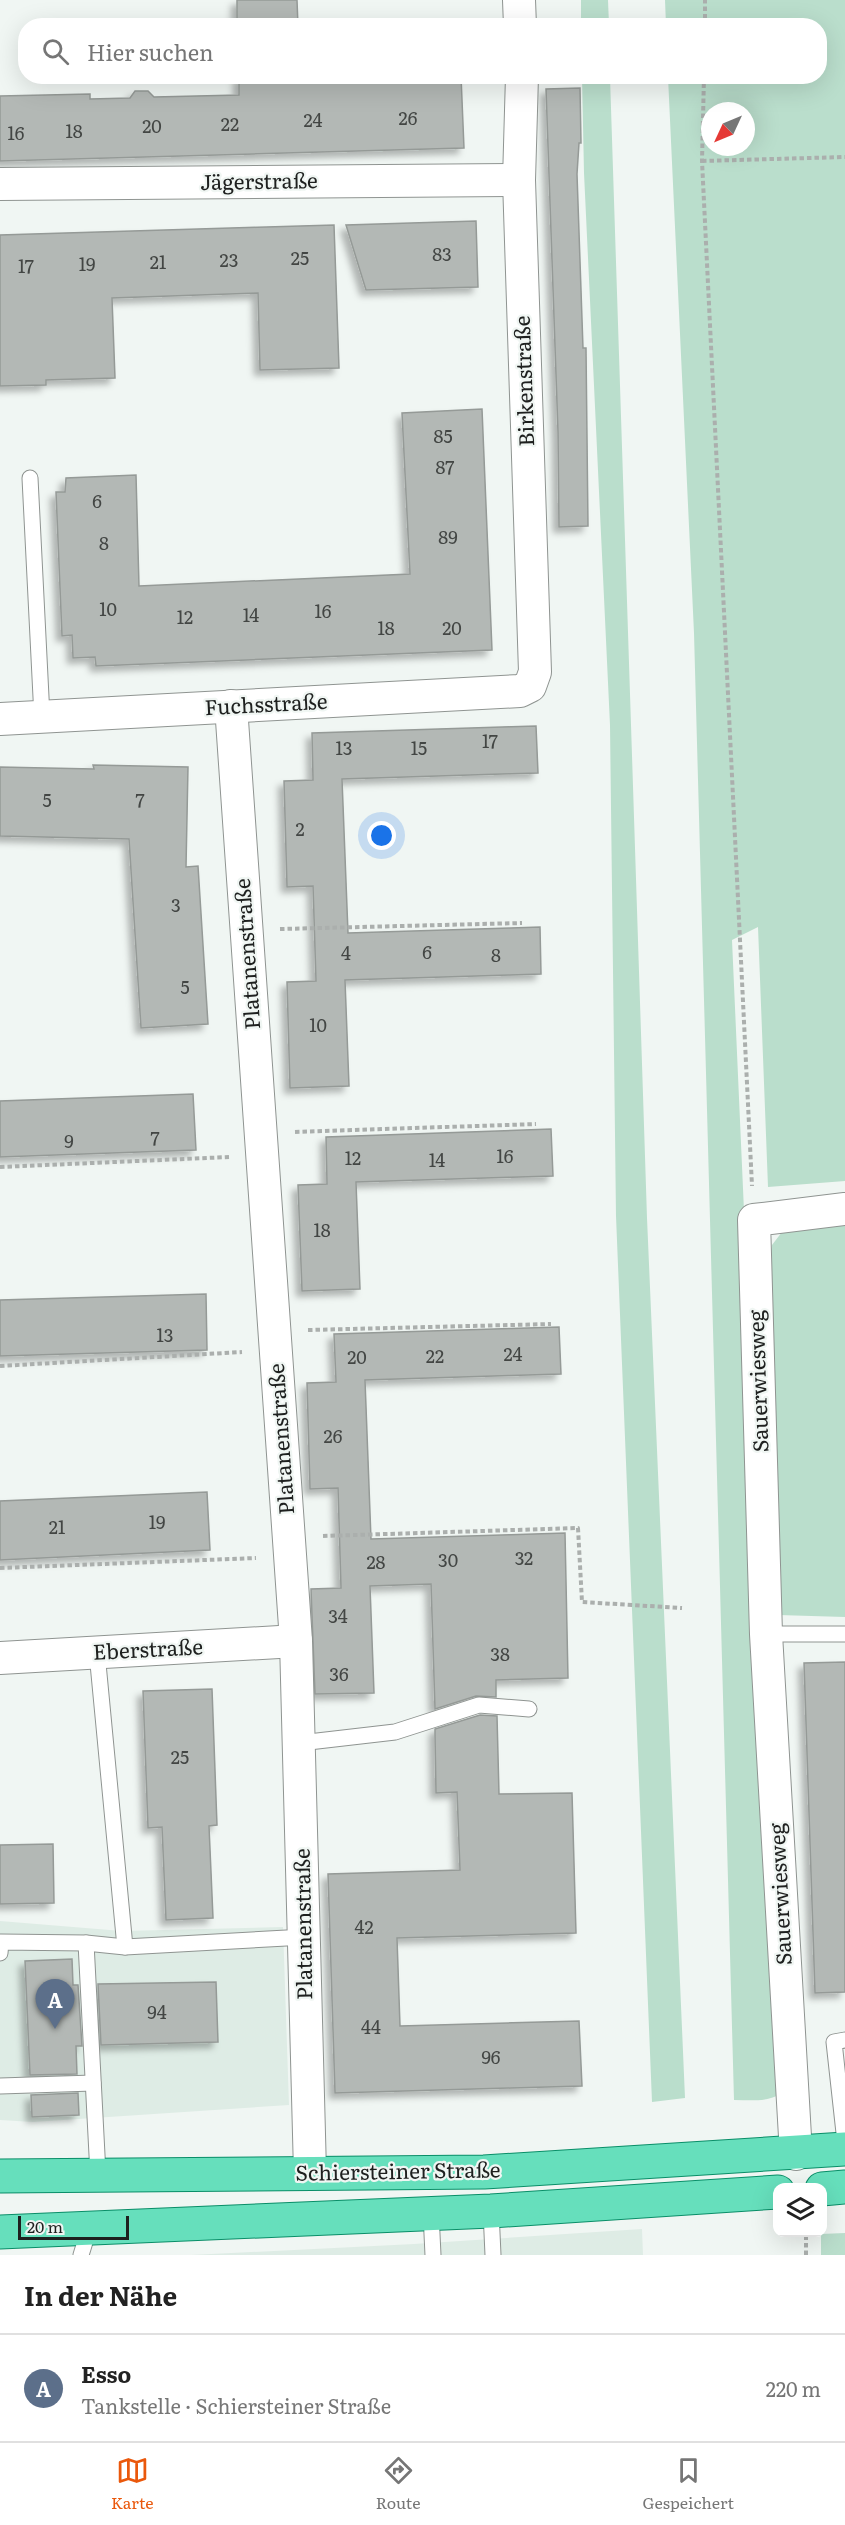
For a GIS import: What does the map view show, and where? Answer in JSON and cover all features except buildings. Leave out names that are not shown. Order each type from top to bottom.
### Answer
[{"type":"main road","name":"Schiersteiner Straße","points":[[0,2176],[484,2172],[796,2154],[845,2149]]},
{"type":"main road","points":[[827,2189],[845,2187]]},
{"type":"main road","name":"Schiersteiner Straße","points":[[0,2232],[85,2242],[431,2213],[773,2192]]},
{"type":"street","points":[[519,0],[520,18]]},
{"type":"street","name":"Birkenstraße","points":[[522,84],[519,180],[535,672],[530,686]]},
{"type":"street","name":"Jägerstraße","points":[[0,184],[519,180]]},
{"type":"street","name":"Fuchsstraße","points":[[0,719],[520,691],[530,686]]},
{"type":"street","name":"Platanenstraße","points":[[231,706],[296,1641],[310,2172]]},
{"type":"street","points":[[754,1220],[845,1209]]},
{"type":"street","name":"Sauerwiesweg","points":[[754,1220],[766,1634],[796,2154]]},
{"type":"street","name":"Eberstraße","points":[[0,1658],[296,1641]]},
{"type":"lane","points":[[30,478],[42,717]]},
{"type":"lane","points":[[766,1634],[845,1634]]},
{"type":"lane","points":[[97,1653],[125,1947]]},
{"type":"lane","points":[[300,1743],[395,1732],[479,1705],[529,1709]]},
{"type":"lane","points":[[0,1953],[1,1942],[86,1943],[125,1947],[305,1937]]},
{"type":"lane","points":[[86,1943],[98,2174]]},
{"type":"lane","points":[[845,2040],[834,2042],[845,2142]]},
{"type":"lane","points":[[0,2086],[93,2083]]},
{"type":"lane","points":[[490,2211],[493,2255]]},
{"type":"lane","points":[[431,2213],[432,2255]]},
{"type":"path","points":[[705,0],[705,18]]},
{"type":"path","points":[[704,84],[702,161],[754,1220]]},
{"type":"path","points":[[702,161],[845,157]]},
{"type":"path","points":[[247,929],[522,923]]},
{"type":"path","points":[[0,1167],[262,1144],[536,1124]]},
{"type":"path","points":[[0,1366],[275,1341],[551,1324]]},
{"type":"path","points":[[0,1568],[578,1528],[582,1602],[682,1608]]},
{"type":"path","points":[[806,2237],[806,2255]]},
{"type":"shaded area","points":[[0,1921],[122,1931],[283,1927],[289,2105],[33,2122],[0,2120]]},
{"type":"shaded area","points":[[642,2229],[643,2255],[191,2255],[414,2244]]},
{"type":"green space","points":[[581,0],[608,0],[609,18],[581,18]]},
{"type":"green space","points":[[665,0],[845,0],[845,1181],[768,1187],[758,927],[732,940],[783,2092],[772,2098],[760,2100],[734,2100],[694,633],[668,84],[827,84],[827,18],[666,18]]},
{"type":"green space","points":[[582,84],[610,84],[647,1218],[685,2098],[652,2102],[616,1216],[610,725],[584,173]]},
{"type":"green space","points":[[845,1219],[845,1617],[778,1615],[769,1265],[772,1245],[782,1232]]},
{"type":"green space","points":[[845,2233],[845,2255],[821,2255],[821,2237],[827,2237],[827,2234]]},
{"type":"place","name":"Esso","points":[[55,2029]]}]
